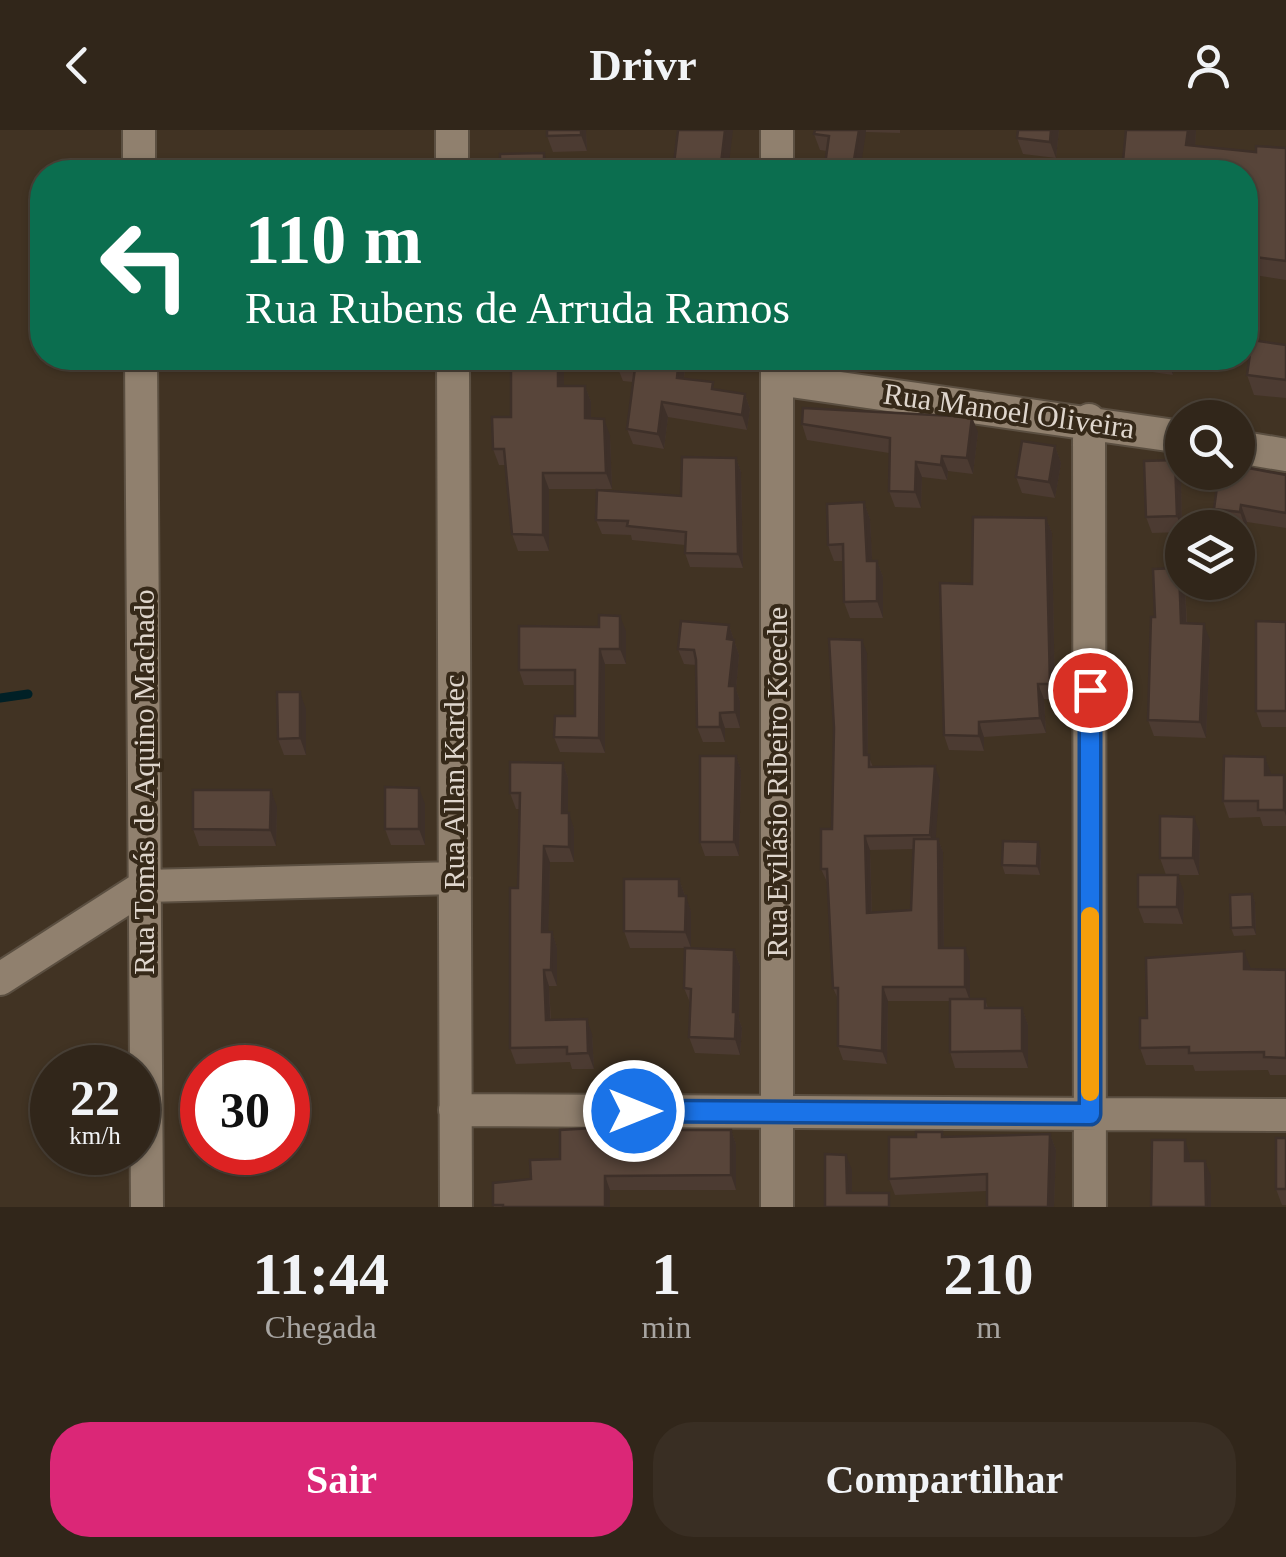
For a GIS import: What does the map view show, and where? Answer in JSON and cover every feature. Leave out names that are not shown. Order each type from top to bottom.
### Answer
[{"type":"street","points":[[139,130],[139,160]]},
{"type":"street","points":[[452,130],[452,160]]},
{"type":"street","points":[[777,130],[777,160]]},
{"type":"street","name":"Rua Tomás de Aquino Machado","points":[[141,370],[147,1207]]},
{"type":"street","name":"Rua Allan Kardec","points":[[452,370],[456,1207]]},
{"type":"street","name":"Rua Evilásio Ribeiro Koeche","points":[[777,370],[777,1207]]},
{"type":"street","name":"Rua Manoel Oliveira","points":[[789,370],[1165,434]]},
{"type":"street","points":[[1089,420],[1090,1207]]},
{"type":"street","points":[[1255,450],[1286,456]]},
{"type":"street","points":[[0,979],[144,886],[454,878]]},
{"type":"street","points":[[455,1110],[1286,1115]]},
{"type":"building","points":[[547,130],[581,130],[581,135],[547,136]]},
{"type":"building","points":[[678,130],[725,130],[721,160],[674,160]]},
{"type":"building","points":[[815,130],[859,130],[854,160],[826,160],[829,136],[814,134]]},
{"type":"building","points":[[1018,130],[1051,130],[1050,142],[1017,138]]},
{"type":"building","points":[[1126,130],[1188,130],[1186,145],[1256,152],[1256,146],[1286,148],[1286,261],[1258,257],[1258,160],[1123,160]]},
{"type":"building","points":[[544,153],[544,160],[500,160],[500,154]]},
{"type":"building","points":[[1258,341],[1286,345],[1286,380],[1247,375],[1248,370],[1258,370]]},
{"type":"building","points":[[511,370],[558,370],[558,386],[585,386],[585,418],[604,419],[606,473],[543,473],[543,535],[512,534],[504,449],[493,449],[492,417],[511,417]]},
{"type":"building","points":[[635,370],[678,370],[677,378],[713,382],[712,389],[745,394],[742,415],[662,402],[658,434],[627,429]]},
{"type":"building","points":[[803,408],[972,417],[967,458],[942,456],[941,465],[916,462],[915,492],[889,491],[890,438],[802,424]]},
{"type":"building","points":[[1022,441],[1055,446],[1049,482],[1016,477]]},
{"type":"building","points":[[682,457],[736,458],[738,554],[685,553],[686,532],[627,526],[628,521],[596,520],[597,490],[681,496]]},
{"type":"building","points":[[1165,460],[1165,490],[1176,490],[1177,510],[1165,510],[1165,516],[1146,517],[1144,461]]},
{"type":"building","points":[[1255,469],[1286,475],[1286,513],[1241,505],[1240,510],[1214,509],[1217,490],[1255,490]]},
{"type":"building","points":[[864,502],[867,561],[877,561],[877,601],[844,602],[843,544],[828,545],[827,504]]},
{"type":"building","points":[[973,517],[1046,518],[1050,684],[1038,684],[1040,718],[979,722],[979,736],[944,735],[940,583],[972,584]]},
{"type":"building","points":[[1153,569],[1165,569],[1165,600],[1180,600],[1181,623],[1204,624],[1200,722],[1148,720],[1151,617],[1155,617]]},
{"type":"building","points":[[599,615],[620,616],[620,649],[600,649],[599,738],[554,737],[555,716],[575,716],[575,670],[519,670],[519,626],[599,627]]},
{"type":"building","points":[[681,621],[729,625],[727,639],[734,640],[729,686],[735,686],[735,712],[720,713],[720,727],[697,727],[696,660],[694,650],[678,649]]},
{"type":"building","points":[[1256,621],[1286,622],[1286,711],[1256,711]]},
{"type":"building","points":[[829,639],[862,640],[864,755],[869,755],[869,767],[935,766],[930,835],[865,836],[867,913],[911,910],[914,839],[938,839],[939,948],[965,948],[965,987],[883,987],[882,1051],[838,1046],[838,988],[833,988],[827,869],[821,869],[821,829],[832,829],[834,728]]},
{"type":"building","points":[[277,692],[300,692],[300,738],[278,739]]},
{"type":"building","points":[[700,756],[736,756],[734,842],[700,842]]},
{"type":"building","points":[[1224,756],[1265,757],[1265,775],[1284,775],[1284,810],[1258,810],[1258,801],[1223,801]]},
{"type":"building","points":[[510,762],[563,763],[562,813],[569,813],[569,847],[544,846],[542,932],[552,932],[551,970],[544,970],[546,1020],[587,1019],[588,1053],[567,1054],[567,1047],[510,1048],[510,888],[518,888],[520,793],[510,793]]},
{"type":"building","points":[[385,787],[419,788],[419,829],[385,829]]},
{"type":"building","points":[[193,790],[271,790],[270,830],[193,829]]},
{"type":"building","points":[[1160,816],[1194,817],[1193,858],[1160,858]]},
{"type":"building","points":[[1003,841],[1038,842],[1037,866],[1002,865]]},
{"type":"building","points":[[1138,875],[1178,875],[1177,907],[1138,907]]},
{"type":"building","points":[[624,879],[679,879],[679,896],[686,896],[685,932],[624,931]]},
{"type":"building","points":[[1252,894],[1253,927],[1231,928],[1230,895]]},
{"type":"building","points":[[685,948],[734,950],[735,1039],[689,1037],[691,989],[684,988]]},
{"type":"building","points":[[1244,951],[1244,969],[1286,970],[1286,1058],[1264,1057],[1264,1052],[1189,1053],[1189,1047],[1140,1048],[1140,1018],[1147,1018],[1146,958]]},
{"type":"building","points":[[950,999],[985,999],[985,1008],[1022,1008],[1022,1051],[950,1052]]},
{"type":"building","points":[[645,1125],[645,1130],[731,1130],[731,1175],[605,1176],[605,1207],[493,1205],[493,1183],[531,1179],[530,1160],[560,1159],[560,1130]]},
{"type":"building","points":[[916,1132],[942,1132],[942,1137],[1050,1134],[1048,1207],[987,1207],[987,1174],[889,1179],[889,1137],[916,1137]]},
{"type":"building","points":[[1276,1138],[1286,1138],[1286,1189],[1276,1189]]},
{"type":"building","points":[[1152,1140],[1185,1140],[1185,1161],[1205,1161],[1206,1207],[1151,1207]]},
{"type":"building","points":[[825,1154],[846,1155],[847,1193],[889,1193],[889,1207],[825,1207]]},
{"type":"waterway","points":[[0,698],[28,694]]},
{"type":"slow traffic","points":[[1090,916],[1090,1092]]},
{"type":"route","points":[[634,1111],[1090,1114],[1090,690]]}]
